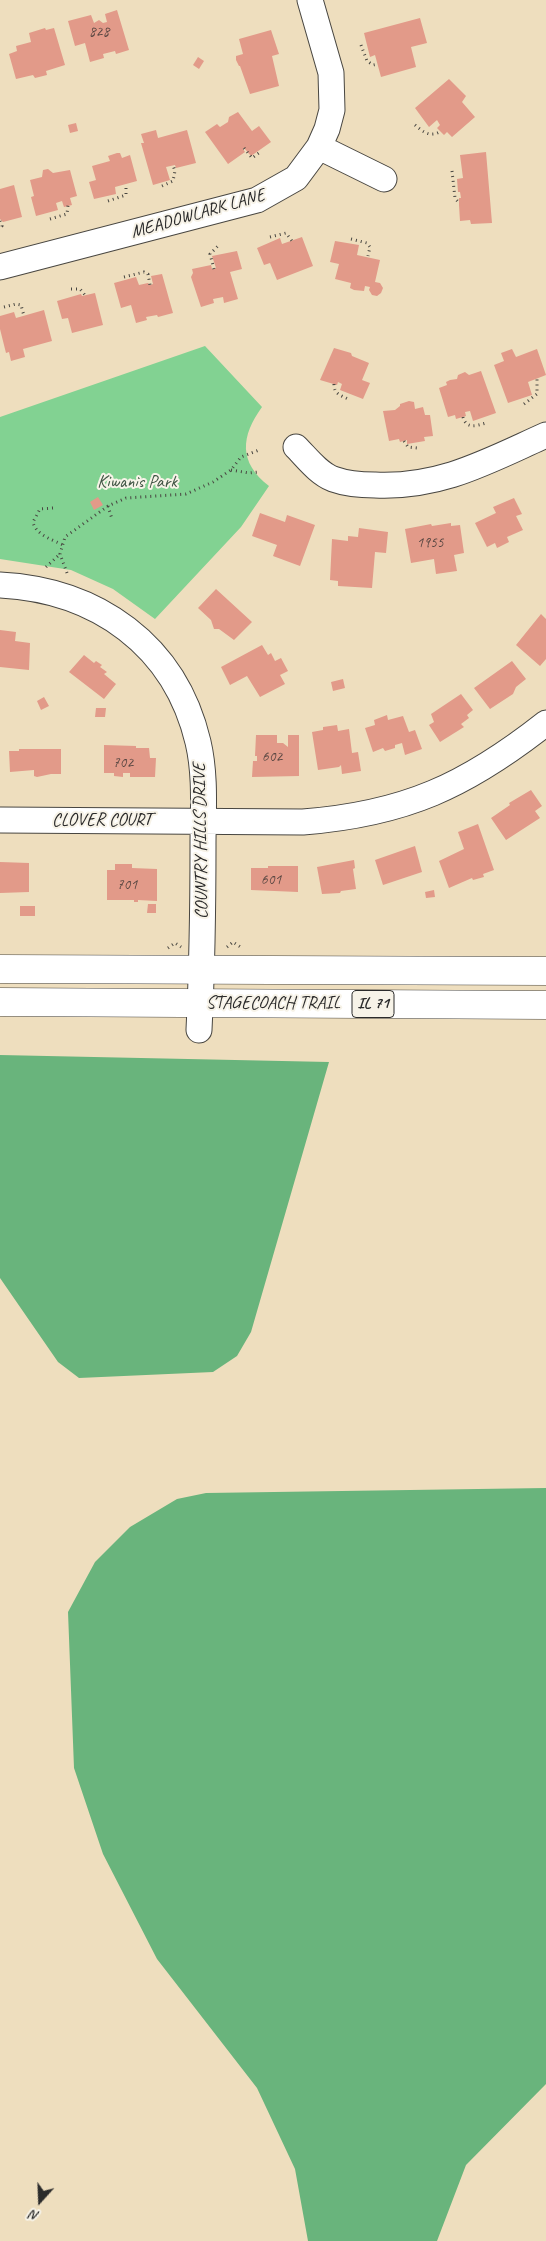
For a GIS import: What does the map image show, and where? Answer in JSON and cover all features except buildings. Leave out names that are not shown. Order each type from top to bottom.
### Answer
[{"type":"main road","name":"STAGECOACH TRAIL","points":[[0,969],[546,971]]},
{"type":"main road","name":"STAGECOACH TRAIL","points":[[0,1002],[546,1005]]},
{"type":"street","name":"MEADOWLARK LANE","points":[[0,267],[257,200],[296,178],[319,147],[329,119],[333,90],[331,73],[310,0]]},
{"type":"street","points":[[319,147],[384,179]]},
{"type":"street","points":[[296,446],[315,467],[332,479],[355,484],[388,486],[431,482],[454,475],[546,435]]},
{"type":"street","name":"COUNTRY HILLS DRIVE","points":[[0,585],[41,590],[81,601],[112,618],[129,630],[155,656],[178,688],[194,728],[203,780],[199,1030]]},
{"type":"street","name":"CLOVER COURT","points":[[0,820],[303,822],[384,811],[425,797],[466,779],[514,749],[546,723]]},
{"type":"path","points":[[361,45],[366,61],[369,64],[378,64]]},
{"type":"path","points":[[415,125],[427,134],[436,134],[440,131]]},
{"type":"path","points":[[244,148],[252,158],[260,152]]},
{"type":"path","points":[[162,186],[173,181],[175,171],[173,165]]},
{"type":"path","points":[[452,171],[455,198],[459,203]]},
{"type":"path","points":[[108,201],[126,195],[126,186]]},
{"type":"path","points":[[50,219],[67,214],[68,206]]},
{"type":"path","points":[[0,221],[2,226],[0,228]]},
{"type":"path","points":[[270,237],[286,233],[292,241]]},
{"type":"path","points":[[351,239],[367,243],[370,247],[368,256]]},
{"type":"path","points":[[214,268],[210,254],[220,244]]},
{"type":"path","points":[[124,277],[144,272],[148,274],[150,285]]},
{"type":"path","points":[[71,289],[80,289],[85,296]]},
{"type":"path","points":[[4,307],[16,304],[21,305],[24,316]]},
{"type":"path","points":[[524,404],[537,394],[537,379]]},
{"type":"path","points":[[334,384],[337,394],[348,398]]},
{"type":"path","points":[[462,417],[464,422],[470,426],[486,423]]},
{"type":"path","points":[[404,441],[408,447],[417,448]]},
{"type":"path","points":[[46,567],[60,554],[65,537],[108,506],[126,498],[186,494],[213,482],[231,470],[241,457],[259,450]]},
{"type":"path","points":[[231,470],[250,474],[259,472]]},
{"type":"path","points":[[108,506],[112,518]]},
{"type":"path","points":[[53,508],[40,509],[33,522],[34,527],[37,532],[63,545]]},
{"type":"path","points":[[60,554],[67,573]]},
{"type":"path","points":[[228,948],[233,942],[236,945]]},
{"type":"path","points":[[171,946],[175,943],[180,948]]},
{"type":"green space","name":"Kiwanis Park","points":[[205,346],[262,407],[250,428],[246,448],[252,468],[269,486],[241,527],[155,619],[113,589],[71,570],[0,559],[0,417]]},
{"type":"green space","points":[[0,1055],[329,1062],[251,1332],[237,1356],[213,1372],[79,1378],[58,1362],[0,1278]]},
{"type":"green space","points":[[546,1488],[546,2084],[466,2165],[437,2241],[308,2241],[295,2169],[257,2088],[157,1959],[103,1854],[74,1768],[68,1612],[95,1562],[130,1527],[177,1499],[206,1493]]}]
